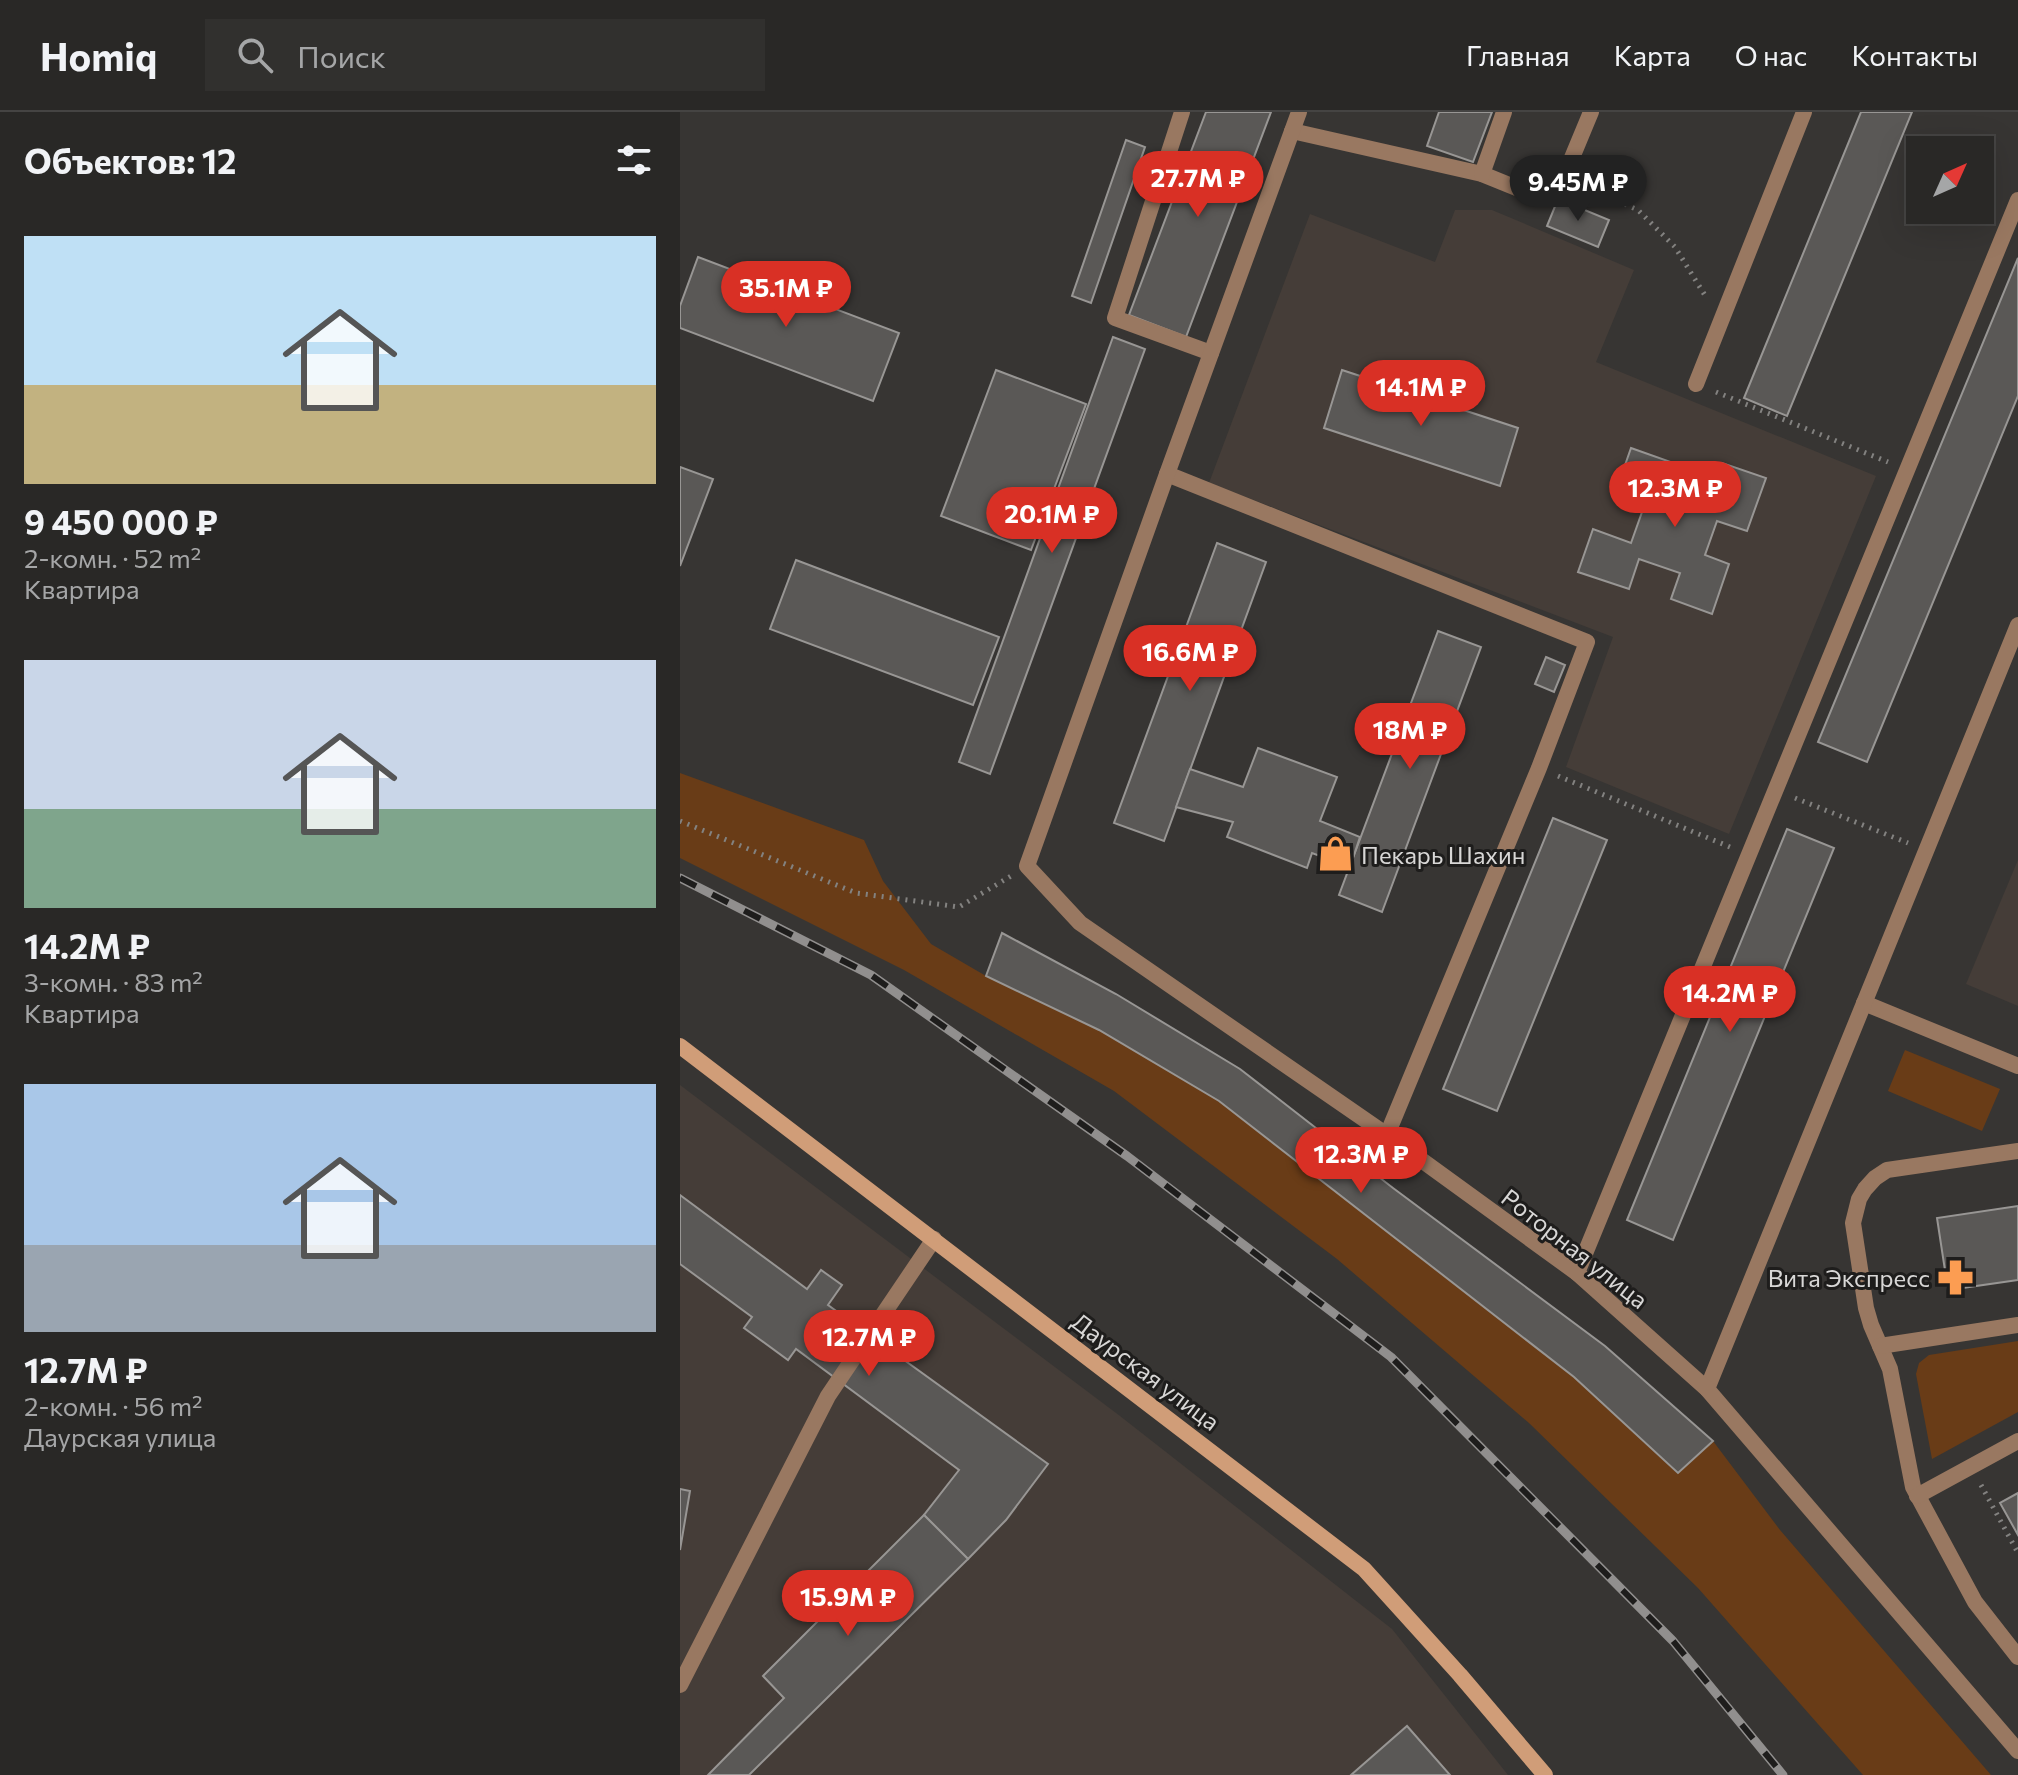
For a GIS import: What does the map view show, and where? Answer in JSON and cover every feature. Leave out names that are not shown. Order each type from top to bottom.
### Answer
[{"type":"street","points":[[1182,112],[1115,318],[1211,353]]},
{"type":"street","points":[[1027,866],[1299,112]]},
{"type":"street","points":[[1482,174],[1504,112]]},
{"type":"street","points":[[1292,131],[1482,174],[1539,197],[1564,177],[1591,112]]},
{"type":"street","points":[[1696,384],[1804,112]]},
{"type":"street","points":[[1577,1273],[2018,200]]},
{"type":"street","points":[[1167,474],[1587,642],[1539,768],[1387,1135]]},
{"type":"street","points":[[1707,1389],[2018,625]]},
{"type":"street","name":"Роторная улица","points":[[1027,866],[1080,923],[1387,1135],[1577,1273],[1707,1389],[2018,1751]]},
{"type":"street","points":[[1864,1003],[2016,1061]]},
{"type":"street","name":"Даурская улица","points":[[680,1046],[1364,1569],[1545,1775]]},
{"type":"street","points":[[2018,1151],[1887,1170],[1865,1189],[1853,1223],[1866,1308],[1890,1369],[1917,1496],[1975,1602],[2011,1638],[2018,1657]]},
{"type":"street","points":[[680,1685],[828,1396],[934,1239]]},
{"type":"street","points":[[1880,1346],[2018,1325]]},
{"type":"street","points":[[1917,1496],[2018,1441]]},
{"type":"path","points":[[1564,177],[1638,210],[1675,247],[1721,322]]},
{"type":"path","points":[[1696,384],[1907,470]]},
{"type":"path","points":[[1539,768],[1749,854]]},
{"type":"path","points":[[1775,791],[1926,850]]},
{"type":"path","points":[[680,821],[856,893],[959,907],[1027,866]]},
{"type":"path","points":[[1970,1467],[2018,1553]]},
{"type":"shaded area","points":[[1455,210],[1492,210],[1634,270],[1596,362],[1876,476],[1729,834],[1566,767],[1613,637],[1209,483],[1310,214],[1435,262]]},
{"type":"shaded area","points":[[680,773],[864,840],[883,881],[931,944],[986,976],[1099,1030],[1219,1101],[1574,1377],[1677,1473],[1713,1441],[1780,1530],[1991,1775],[1863,1775],[1698,1588],[1529,1423],[1337,1259],[1114,1091],[904,970],[680,858]]},
{"type":"shaded area","points":[[2018,860],[2018,1006],[1966,984]]},
{"type":"shaded area","points":[[1905,1050],[2000,1089],[1982,1131],[1888,1091]]},
{"type":"shaded area","points":[[680,1085],[1120,1416],[1392,1629],[1508,1775],[680,1775]]},
{"type":"shaded area","points":[[2018,1341],[2018,1412],[1932,1459],[1916,1374],[1919,1363],[1929,1355]]},
{"type":"building","points":[[1206,112],[1271,112],[1186,337],[1129,315]]},
{"type":"building","points":[[1439,112],[1492,112],[1473,162],[1427,146]]},
{"type":"building","points":[[1861,112],[1912,112],[1787,416],[1744,398]]},
{"type":"building","points":[[1126,140],[1145,147],[1091,303],[1072,296]]},
{"type":"building","points":[[1558,199],[1609,220],[1598,247],[1547,226]]},
{"type":"building","points":[[698,257],[899,333],[873,401],[680,328],[680,306]]},
{"type":"building","points":[[2018,258],[2018,396],[1867,762],[1818,742]]},
{"type":"building","points":[[1113,337],[1145,349],[990,774],[959,762]]},
{"type":"building","points":[[996,370],[1086,404],[1031,550],[941,516]]},
{"type":"building","points":[[1342,370],[1518,428],[1500,486],[1324,428]]},
{"type":"building","points":[[1631,448],[1682,466],[1674,488],[1709,500],[1722,463],[1766,478],[1747,531],[1717,521],[1705,555],[1729,564],[1712,614],[1671,599],[1680,573],[1639,559],[1629,589],[1578,572],[1593,529],[1631,543],[1647,498],[1617,488]]},
{"type":"building","points":[[680,467],[713,479],[680,566]]},
{"type":"building","points":[[1217,543],[1266,562],[1164,841],[1114,823]]},
{"type":"building","points":[[796,560],[999,637],[973,705],[770,629]]},
{"type":"building","points":[[1438,631],[1481,647],[1382,912],[1339,895]]},
{"type":"building","points":[[1546,657],[1565,665],[1554,692],[1535,684]]},
{"type":"building","points":[[1258,748],[1337,777],[1320,821],[1360,837],[1350,867],[1312,853],[1307,868],[1227,837],[1233,822],[1176,807],[1190,769],[1243,787]]},
{"type":"building","points":[[1553,818],[1607,840],[1497,1111],[1443,1089]]},
{"type":"building","points":[[1787,829],[1834,848],[1673,1240],[1627,1220]]},
{"type":"building","points":[[1002,933],[1116,994],[1240,1069],[1605,1346],[1713,1441],[1678,1473],[1574,1377],[1219,1101],[1099,1030],[986,976]]},
{"type":"building","points":[[680,1195],[807,1289],[821,1270],[842,1285],[828,1305],[1048,1464],[1006,1520],[968,1559],[924,1515],[959,1470],[796,1349],[788,1360],[744,1328],[752,1317],[680,1264]]},
{"type":"building","points":[[2018,1206],[2018,1280],[1948,1290],[1937,1218]]},
{"type":"building","points":[[680,1489],[690,1491],[680,1550]]},
{"type":"building","points":[[2018,1493],[2018,1535],[2000,1503]]},
{"type":"building","points":[[924,1515],[968,1559],[749,1775],[708,1775],[784,1698],[763,1676]]},
{"type":"building","points":[[1407,1726],[1450,1775],[1351,1775]]},
{"type":"railway","points":[[680,878],[871,975],[1127,1156],[1391,1357],[1673,1641],[1783,1775]]},
{"type":"place","name":"Пекарь Шахин","points":[[1335,854]]},
{"type":"place","name":"Вита Экспресс","points":[[1956,1277]]}]
